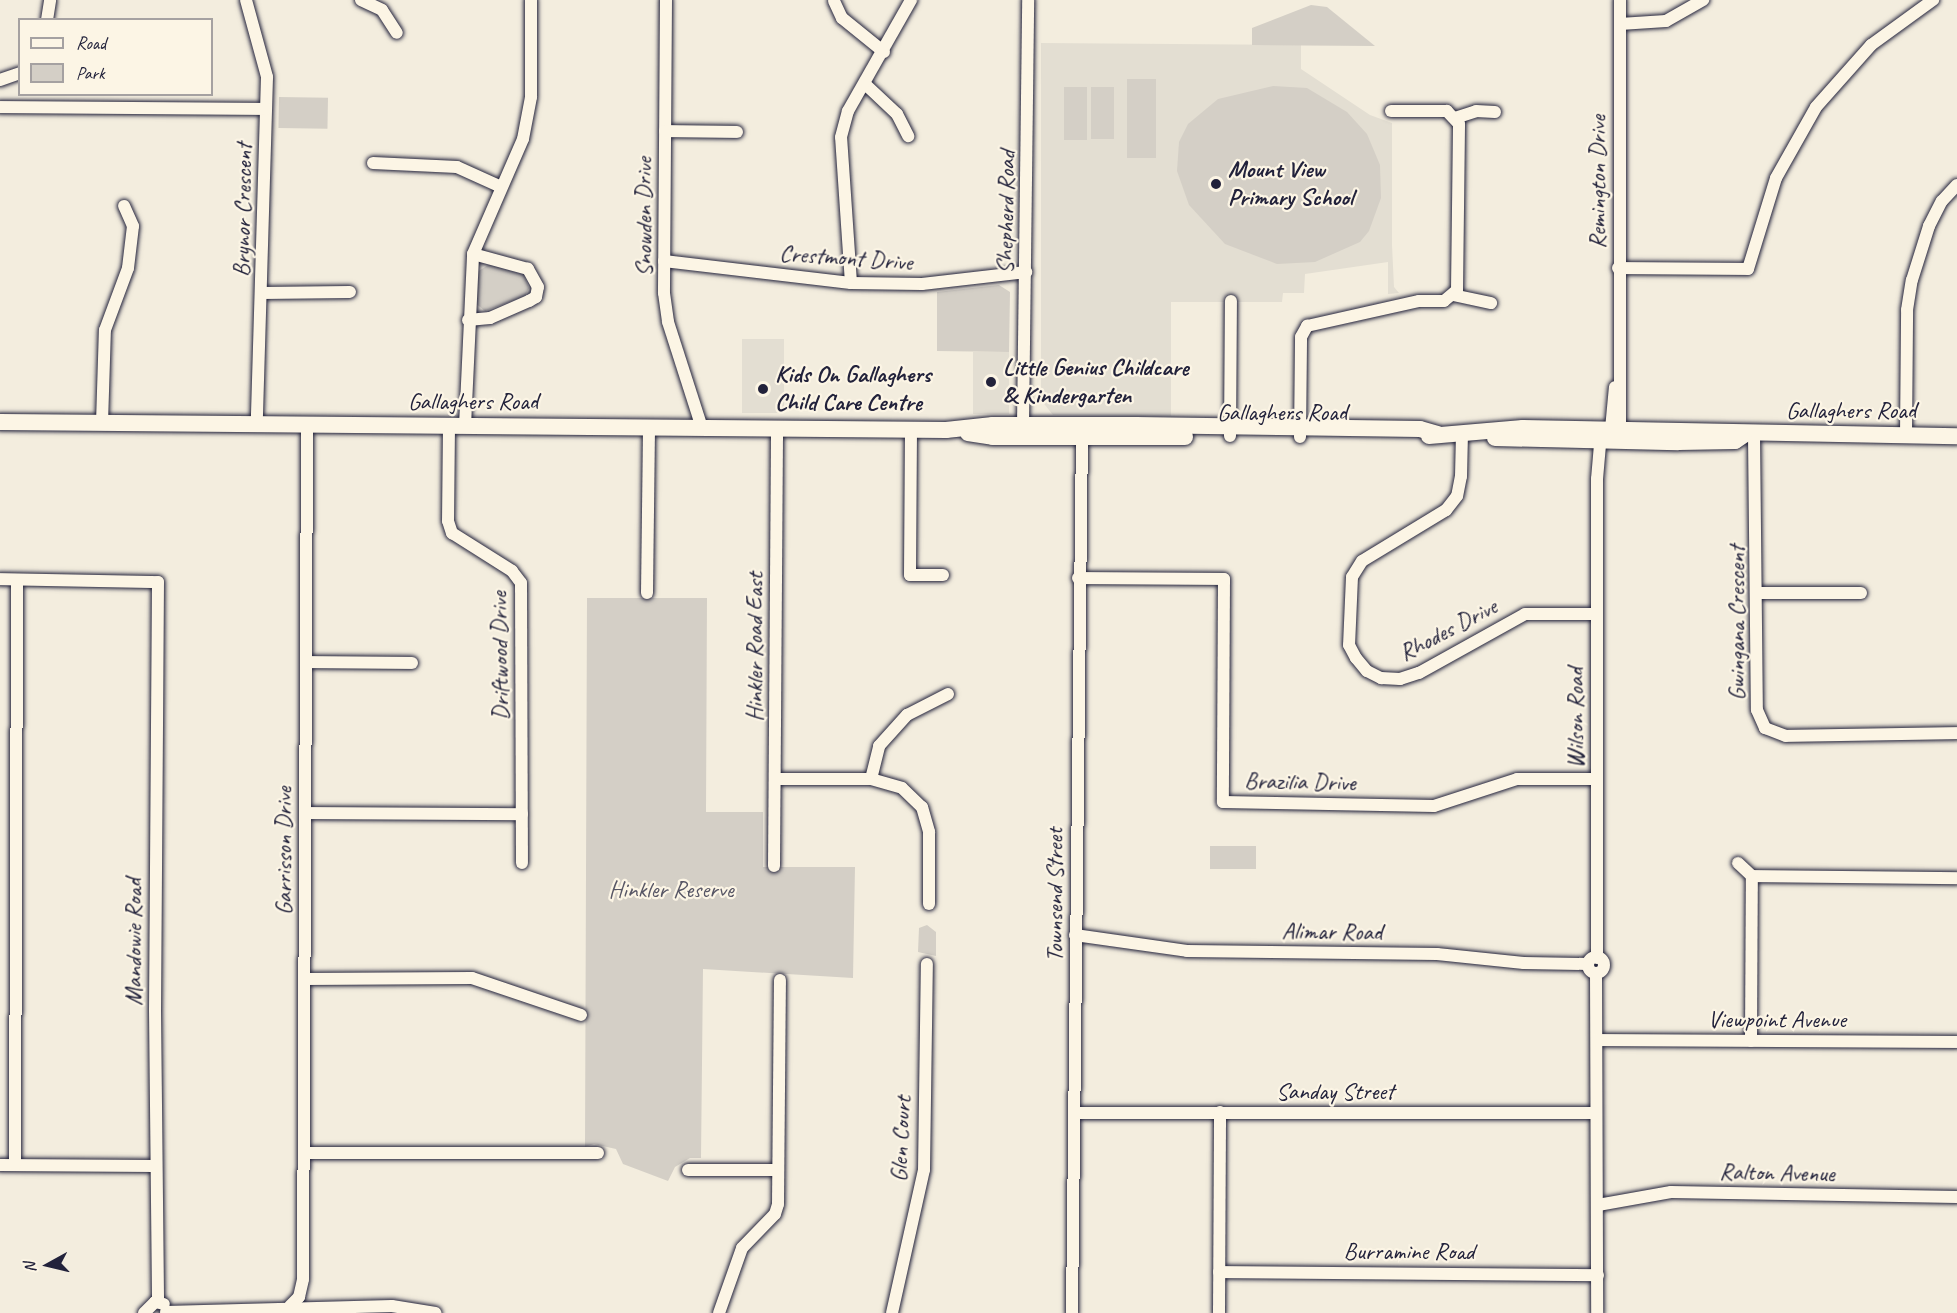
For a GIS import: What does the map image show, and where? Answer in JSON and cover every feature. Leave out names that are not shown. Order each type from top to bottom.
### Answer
[{"type":"street","points":[[47,18],[50,0]]},
{"type":"street","name":"Brynor Crescent","points":[[246,0],[267,77],[257,424]]},
{"type":"street","points":[[362,0],[382,10],[398,33]]},
{"type":"street","points":[[457,426],[473,254],[523,139],[531,97],[531,0]]},
{"type":"street","name":"Snowden Drive","points":[[666,0],[664,261],[668,322],[702,428]]},
{"type":"street","points":[[851,283],[841,137],[848,111],[884,52],[911,0]]},
{"type":"street","name":"Shepherd Road","points":[[1024,431],[1028,0]]},
{"type":"street","name":"Remington Drive","points":[[1610,434],[1622,406],[1618,365],[1620,0]]},
{"type":"street","points":[[1620,24],[1666,21],[1703,0]]},
{"type":"street","points":[[1618,268],[1748,269],[1776,178],[1816,107],[1871,45],[1933,0]]},
{"type":"street","points":[[834,1],[842,18],[884,52]]},
{"type":"street","points":[[0,80],[10,80],[18,74]]},
{"type":"street","points":[[865,84],[897,114],[908,136]]},
{"type":"street","points":[[0,107],[266,109]]},
{"type":"street","points":[[1300,433],[1301,337],[1306,326],[1419,300],[1444,302],[1457,290],[1459,124],[1447,111],[1391,111]]},
{"type":"street","points":[[1455,118],[1476,111],[1495,112]]},
{"type":"street","points":[[665,131],[737,132]]},
{"type":"street","points":[[373,163],[457,167],[501,187]]},
{"type":"street","points":[[1906,436],[1907,310],[1912,280],[1929,226],[1942,201],[1957,185]]},
{"type":"street","points":[[102,423],[105,330],[128,267],[133,226],[124,206]]},
{"type":"street","points":[[468,321],[490,318],[529,301],[536,297],[538,287],[528,269],[473,254]]},
{"type":"street","name":"Crestmont Drive","points":[[664,261],[851,283],[922,284],[1026,272]]},
{"type":"street","points":[[262,293],[350,292]]},
{"type":"street","points":[[1453,295],[1491,303]]},
{"type":"street","points":[[1230,432],[1231,301]]},
{"type":"street","name":"Remington Drive","points":[[1610,434],[1618,365]]},
{"type":"street","name":"Gallaghers Road","points":[[0,422],[1300,433],[1420,429],[1438,434],[1610,434],[1735,441],[1753,435],[1957,436]]},
{"type":"street","name":"Garrisson Drive","points":[[307,425],[303,1279],[306,1295],[316,1306]]},
{"type":"street","name":"Driftwood Drive","points":[[457,426],[448,521],[452,533],[512,571],[521,583],[522,863]]},
{"type":"street","points":[[647,593],[649,428]]},
{"type":"street","name":"Hinkler Road East","points":[[774,866],[777,428]]},
{"type":"street","points":[[911,430],[910,575],[943,575]]},
{"type":"street","name":"Gallaghers Road","points":[[1024,431],[1079,437],[1230,432]]},
{"type":"street","name":"Rhodes Drive","points":[[1477,433],[1456,496],[1446,510],[1362,561],[1352,577],[1349,645],[1356,658],[1366,671],[1381,678],[1400,679],[1419,673],[1525,614],[1597,614]]},
{"type":"street","name":"Wilson Road","points":[[1598,1313],[1597,1040],[1594,965],[1597,779],[1597,479],[1610,434]]},
{"type":"street","name":"Gwingana Crescent","points":[[1753,435],[1757,467],[1757,710],[1765,728],[1786,736],[1957,733]]},
{"type":"street","name":"Townsend Street","points":[[1072,1313],[1079,437]]},
{"type":"street","name":"Brazilia Drive","points":[[1078,578],[1224,579],[1222,802],[1434,806],[1517,779],[1597,779]]},
{"type":"street","points":[[0,579],[17,580],[15,1165]]},
{"type":"street","name":"Mandowie Road","points":[[17,580],[158,582],[155,1166],[163,1309]]},
{"type":"street","points":[[1758,593],[1862,592]]},
{"type":"street","points":[[306,662],[412,663]]},
{"type":"street","points":[[871,779],[879,746],[908,715],[948,694]]},
{"type":"street","points":[[775,779],[871,779],[902,788],[922,807],[929,832],[929,904]]},
{"type":"street","points":[[305,813],[522,814]]},
{"type":"street","points":[[1738,863],[1752,876],[1957,878]]},
{"type":"street","points":[[1751,1041],[1752,876]]},
{"type":"street","name":"Alimar Road","points":[[1075,935],[1187,951],[1437,954],[1524,963],[1594,965]]},
{"type":"street","name":"Glen Court","points":[[892,1313],[924,1170],[927,964]]},
{"type":"street","points":[[304,979],[472,978],[581,1015]]},
{"type":"street","points":[[719,1313],[742,1248],[775,1214],[778,1170],[780,980]]},
{"type":"street","name":"Viewpoint Avenue","points":[[1597,1040],[1957,1042]]},
{"type":"street","points":[[1219,1313],[1220,1112]]},
{"type":"street","name":"Sanday Street","points":[[1074,1113],[1596,1113]]},
{"type":"street","points":[[305,1153],[598,1154]]},
{"type":"street","points":[[0,1165],[155,1166]]},
{"type":"street","points":[[688,1170],[778,1170]]},
{"type":"street","name":"Ralton Avenue","points":[[1598,1205],[1671,1192],[1957,1197]]},
{"type":"street","name":"Burramine Road","points":[[1219,1272],[1598,1275]]},
{"type":"street","name":"Garrisson Drive","points":[[295,1310],[303,1279]]},
{"type":"street","points":[[247,1310],[277,1312],[316,1306],[435,1313]]},
{"type":"street","points":[[132,1313],[163,1309],[349,1308]]},
{"type":"shaded area","name":"Mount View Primary School","points":[[1041,43],[1301,45],[1301,69],[1370,115],[1392,123],[1392,245],[1394,287],[1399,293],[1388,294],[1388,262],[1305,274],[1304,293],[1283,293],[1282,302],[1171,302],[1171,416],[1053,415],[1041,400]]},
{"type":"shaded area","name":"Kids On Gallaghers Child Care Centre","points":[[742,339],[784,339],[784,413],[742,413]]},
{"type":"shaded area","name":"Little Genius Childcare & Kindergarten","points":[[973,352],[1009,352],[1009,414],[973,414]]},
{"type":"green space","points":[[1311,5],[1327,7],[1375,46],[1252,45],[1252,28]]},
{"type":"green space","points":[[1127,79],[1156,79],[1156,158],[1127,158]]},
{"type":"green space","points":[[1273,86],[1307,88],[1347,112],[1367,134],[1380,165],[1381,198],[1369,231],[1360,242],[1315,262],[1277,264],[1225,244],[1189,205],[1177,171],[1179,142],[1188,124],[1218,99]]},
{"type":"green space","points":[[1064,87],[1087,87],[1087,140],[1064,140]]},
{"type":"green space","points":[[1091,87],[1114,87],[1114,139],[1091,139]]},
{"type":"green space","points":[[279,97],[328,98],[327,129],[278,128]]},
{"type":"green space","points":[[490,264],[524,275],[529,288],[525,296],[485,311],[474,302],[477,272]]},
{"type":"green space","points":[[999,285],[1010,292],[1009,352],[937,351],[937,292]]},
{"type":"green space","name":"Hinkler Reserve","points":[[587,598],[707,598],[706,812],[763,812],[763,867],[855,867],[853,978],[703,969],[701,1158],[690,1158],[675,1167],[668,1181],[623,1164],[616,1149],[594,1144],[585,1147]]},
{"type":"green space","points":[[1210,846],[1256,846],[1256,869],[1210,869]]},
{"type":"green space","points":[[927,925],[936,932],[936,956],[918,952],[919,928]]},
{"type":"place","name":"Mount View Primary School","points":[[1216,184]]},
{"type":"place","name":"Little Genius Childcare & Kindergarten","points":[[991,382]]},
{"type":"place","name":"Kids On Gallaghers Child Care Centre","points":[[763,389]]}]
